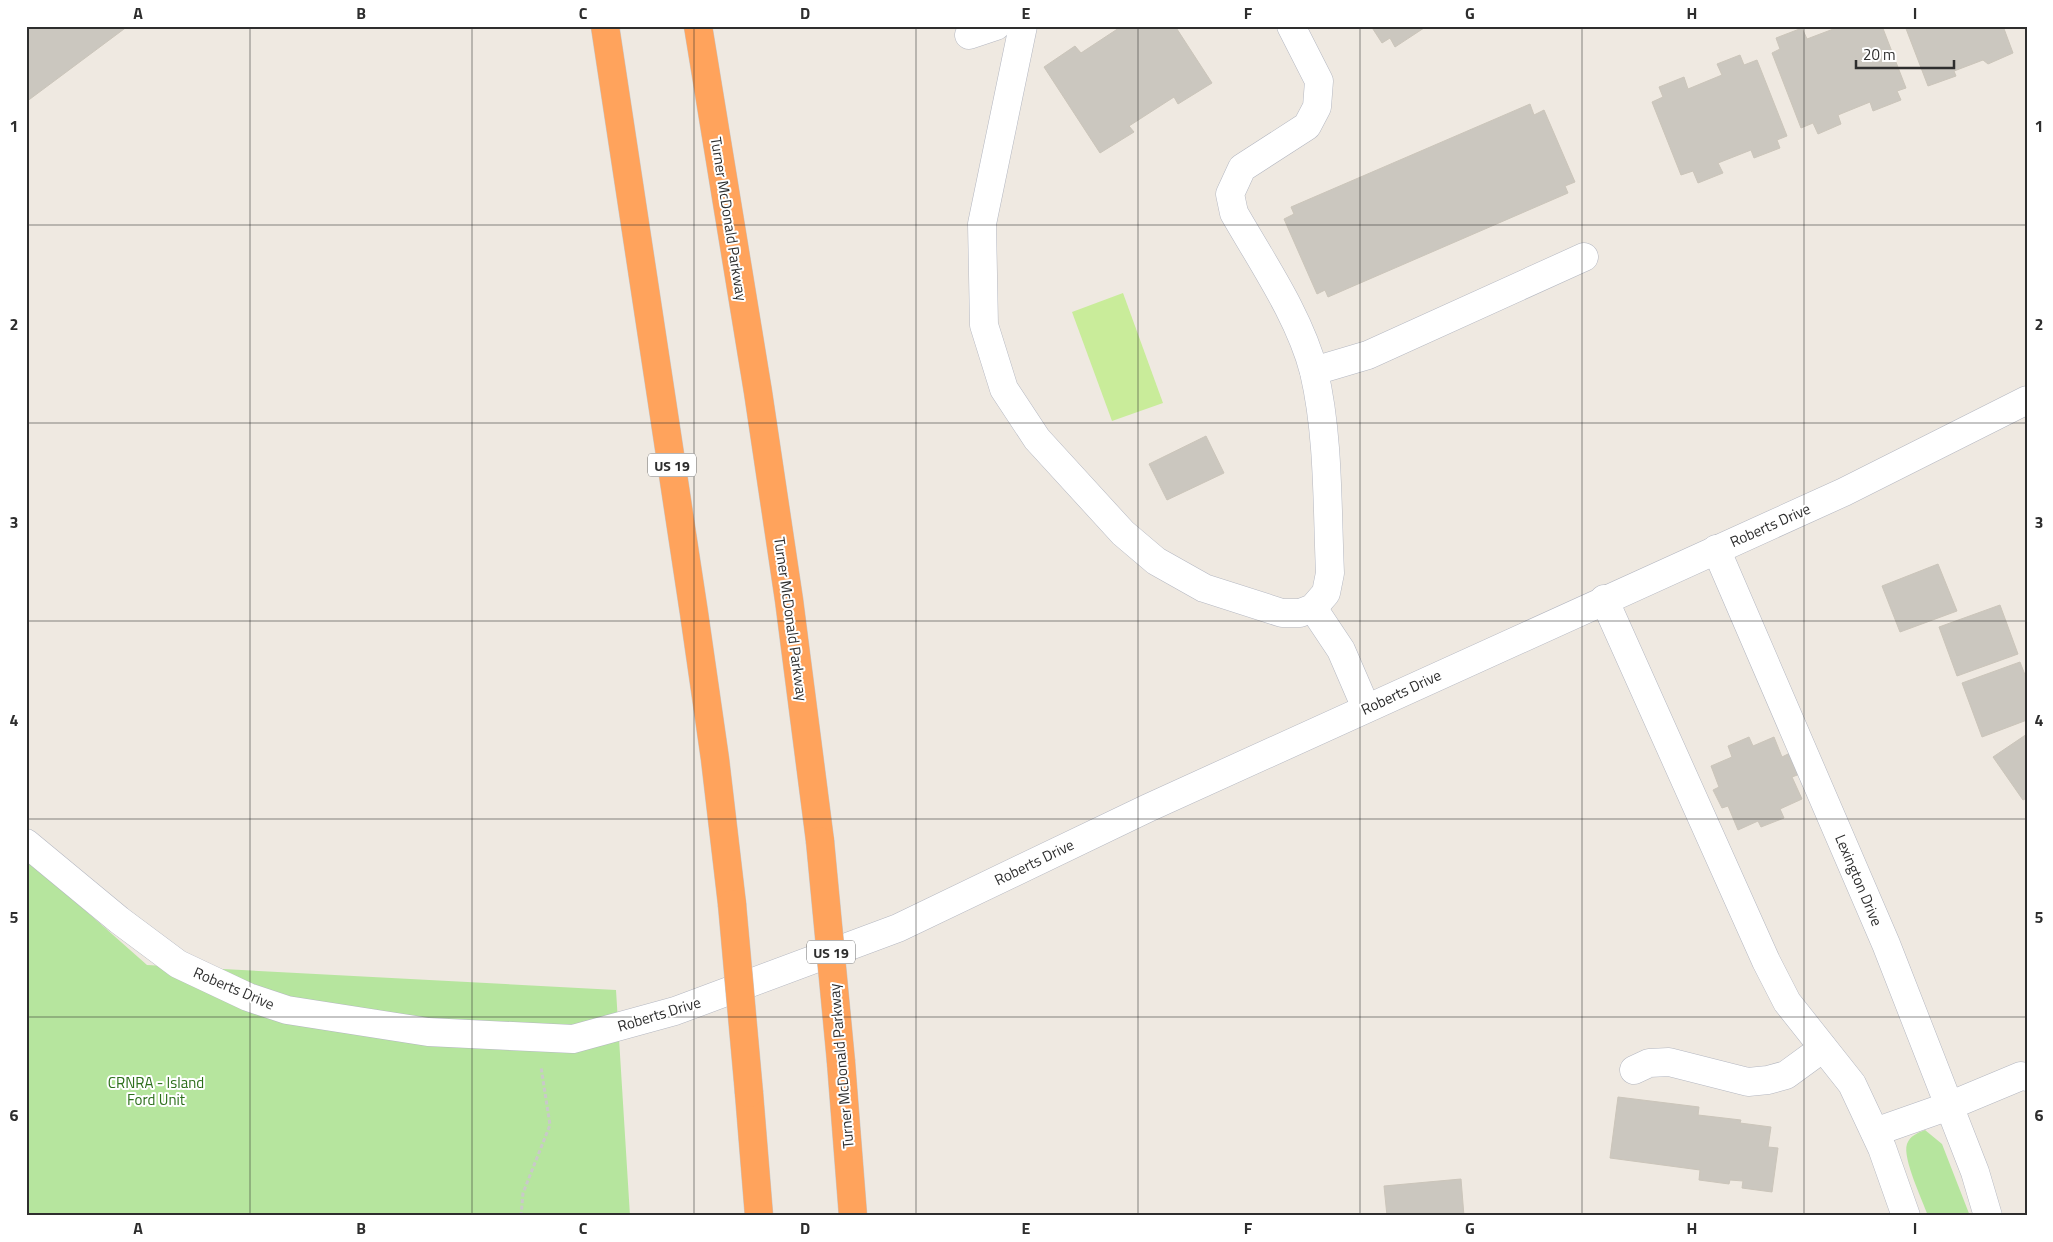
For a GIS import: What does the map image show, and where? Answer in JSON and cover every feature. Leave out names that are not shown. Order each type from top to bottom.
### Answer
[{"type":"highway","name":"US 19","points":[[605,26],[715,759],[732,904],[759,1216]]},
{"type":"highway","name":"Turner McDonald Parkway","points":[[698,26],[758,392],[789,600],[820,841],[841,1062],[853,1216]]},
{"type":"street","points":[[970,35],[996,26]]},
{"type":"street","points":[[1023,26],[982,224],[984,324],[1004,389],[1037,438],[1123,532],[1156,561],[1204,588],[1282,613],[1300,613],[1312,608],[1326,592],[1330,573],[1322,422],[1314,371],[1295,320],[1234,213],[1230,194],[1242,168],[1307,126],[1317,107],[1319,81],[1291,26]]},
{"type":"street","points":[[1314,371],[1368,355],[1584,256]]},
{"type":"street","name":"Roberts Drive","points":[[26,843],[120,920],[178,964],[248,997],[287,1010],[428,1032],[573,1038],[675,1012],[898,928],[1148,808],[1604,599],[1844,492],[2027,400]]},
{"type":"street","name":"Lexington Drive","points":[[1716,549],[1886,944],[1975,1172],[1988,1216]]},
{"type":"street","points":[[1604,599],[1766,961],[1787,1002],[1852,1084],[1875,1132],[1906,1216]]},
{"type":"street","points":[[1312,608],[1341,650],[1366,708]]},
{"type":"street","points":[[1634,1070],[1649,1063],[1670,1062],[1748,1082],[1768,1080],[1786,1075],[1823,1048]]},
{"type":"street","points":[[1875,1132],[1949,1106],[2025,1069]]},
{"type":"path","points":[[521,1216],[523,1193],[550,1125],[536,1037]]},
{"type":"green space","points":[[1123,293],[1163,403],[1112,421],[1072,312]]},
{"type":"green space","name":"CRNRA - Island Ford Unit","points":[[26,858],[147,965],[616,990],[630,1216],[26,1216]]},
{"type":"green space","points":[[1925,1130],[1942,1144],[1970,1216],[1928,1216],[1910,1169],[1906,1150],[1910,1139]]},
{"type":"building","points":[[26,26],[128,26],[26,102]]},
{"type":"building","points":[[1122,26],[1175,26],[1212,83],[1178,104],[1174,97],[1129,126],[1134,132],[1100,153],[1044,67],[1075,46],[1081,53]]},
{"type":"building","points":[[1371,26],[1427,26],[1395,47],[1390,38],[1382,43]]},
{"type":"building","points":[[1836,26],[1882,26],[1906,88],[1897,91],[1901,100],[1873,111],[1870,102],[1838,115],[1841,124],[1818,134],[1813,123],[1801,128],[1772,53],[1780,49],[1776,38],[1802,28],[1807,39],[1836,28]]},
{"type":"building","points":[[1905,26],[2003,26],[2013,53],[1988,64],[1983,60],[1954,71],[1956,76],[1928,86]]},
{"type":"building","points":[[1740,55],[1744,65],[1757,60],[1787,136],[1777,140],[1780,148],[1754,158],[1751,150],[1718,163],[1723,173],[1698,183],[1693,171],[1681,175],[1652,102],[1663,97],[1659,87],[1684,77],[1688,89],[1722,75],[1717,64]]},
{"type":"building","points":[[1530,104],[1534,115],[1544,110],[1575,182],[1565,186],[1568,193],[1328,297],[1325,290],[1317,294],[1284,219],[1294,214],[1291,207]]},
{"type":"building","points":[[1206,436],[1224,473],[1167,500],[1149,464]]},
{"type":"building","points":[[1938,564],[1957,611],[1900,632],[1882,586]]},
{"type":"building","points":[[2000,605],[2018,654],[1957,676],[1939,627]]},
{"type":"building","points":[[2020,662],[2027,680],[2027,720],[1982,737],[1962,683]]},
{"type":"building","points":[[2027,734],[2027,798],[2023,800],[1993,757]]},
{"type":"building","points":[[1749,737],[1753,746],[1774,737],[1782,757],[1790,753],[1800,774],[1792,777],[1802,799],[1780,809],[1784,818],[1761,827],[1758,821],[1738,830],[1728,806],[1722,808],[1713,790],[1719,787],[1711,766],[1732,757],[1728,746]]},
{"type":"building","points":[[1618,1097],[1699,1107],[1698,1115],[1741,1120],[1740,1123],[1771,1127],[1768,1147],[1778,1148],[1772,1192],[1742,1188],[1743,1181],[1730,1180],[1729,1184],[1699,1180],[1700,1170],[1610,1158]]},
{"type":"building","points":[[1461,1179],[1464,1216],[1387,1216],[1384,1186]]}]
